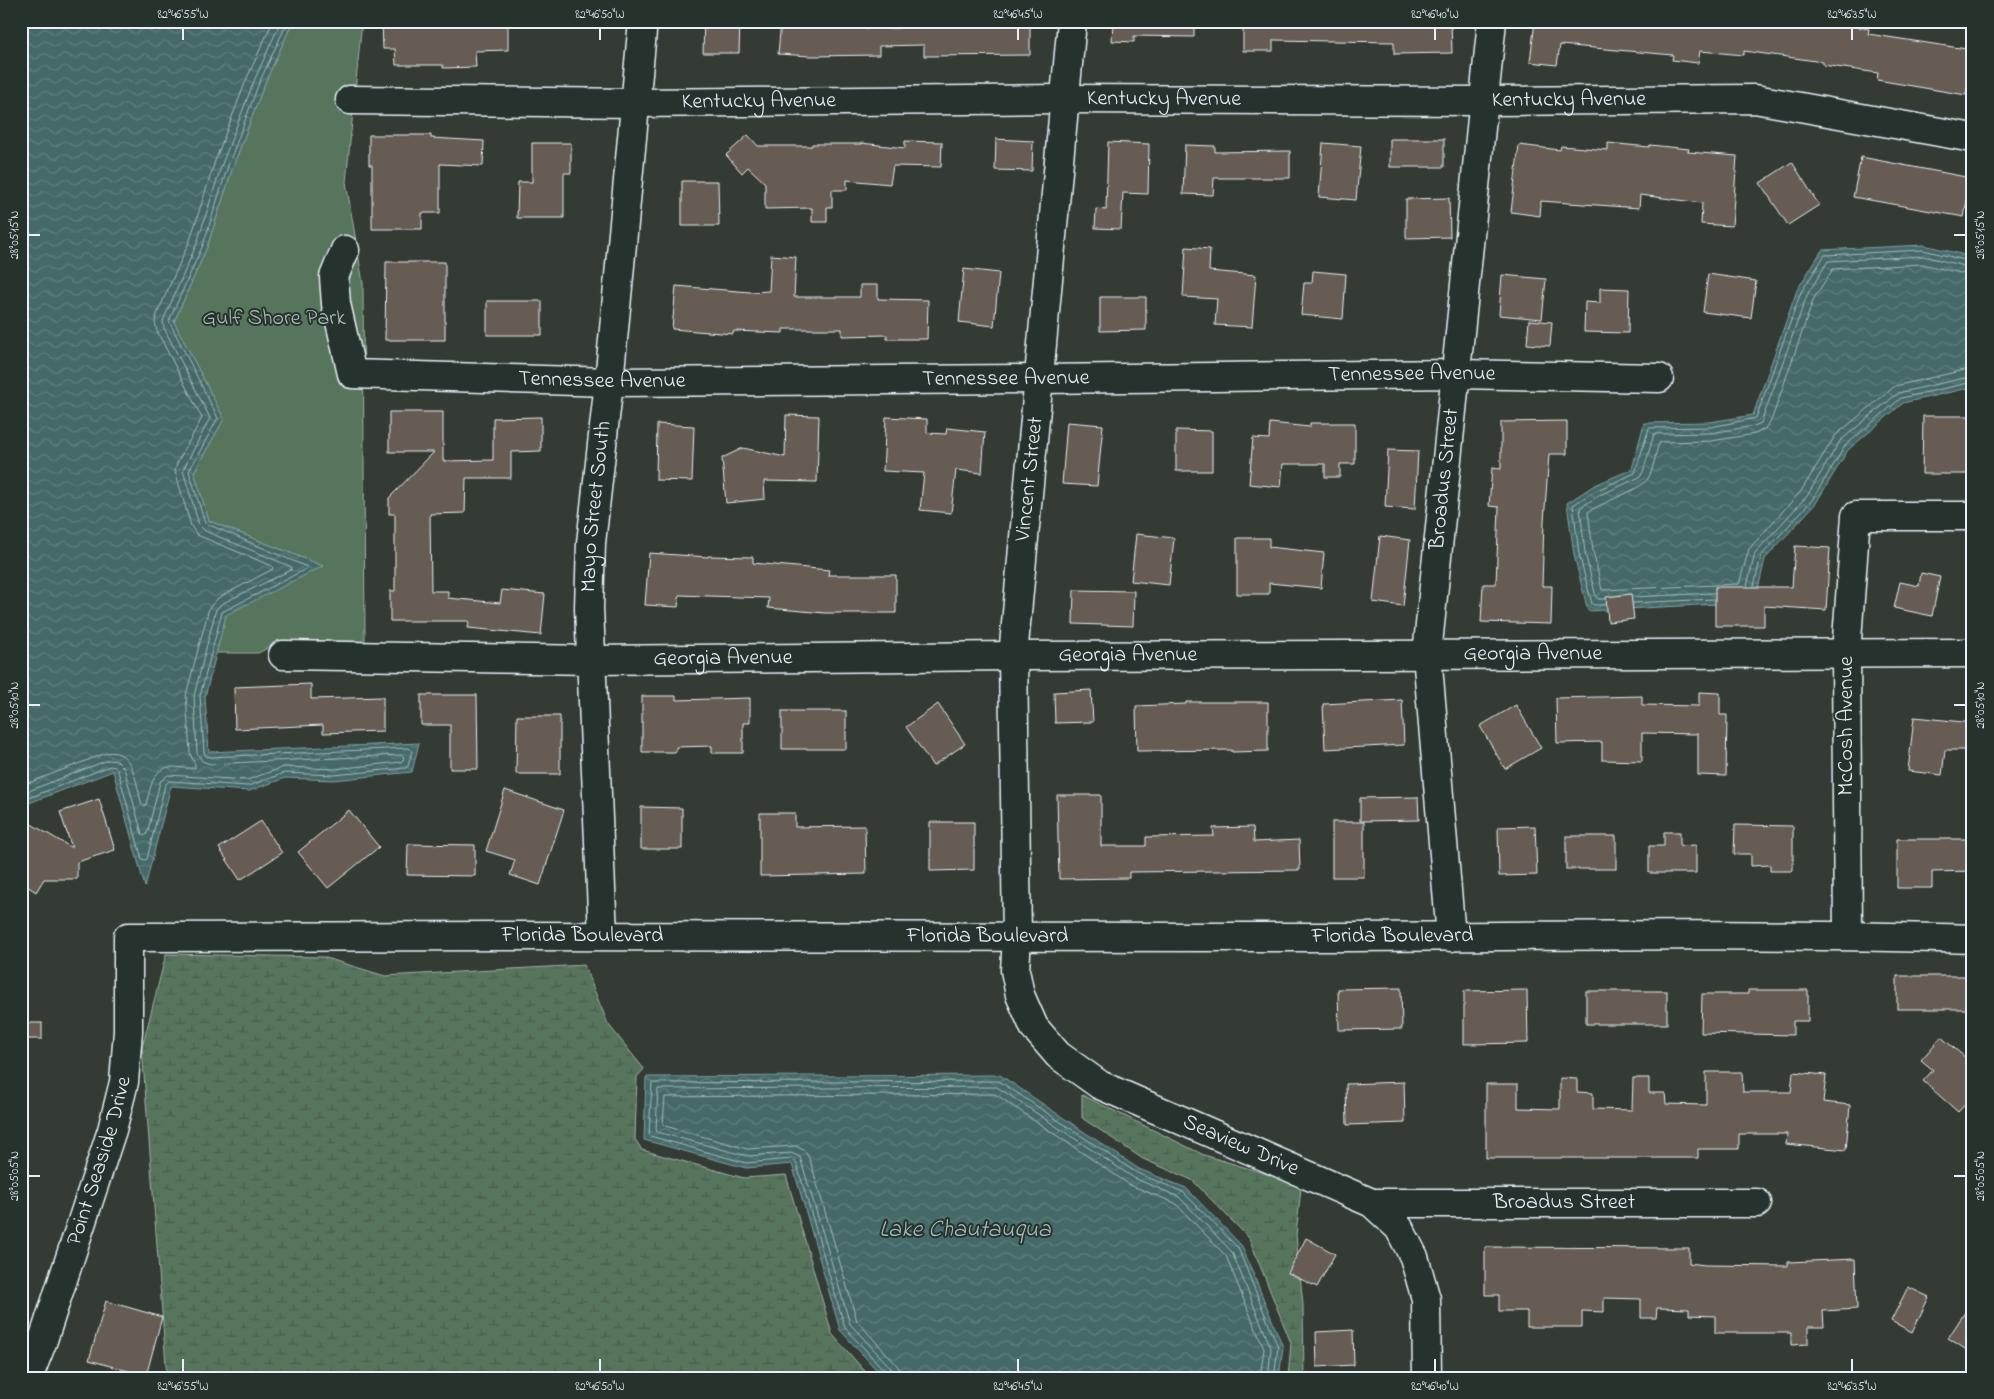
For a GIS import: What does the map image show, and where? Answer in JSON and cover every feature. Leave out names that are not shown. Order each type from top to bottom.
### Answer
[{"type":"street","name":"Mayo Street South","points":[[603,935],[589,608],[591,543],[609,382],[643,21]]},
{"type":"street","name":"Vincent Street","points":[[1017,937],[1013,656],[1072,21]]},
{"type":"street","name":"Broadus Street","points":[[1451,937],[1427,654],[1492,21]]},
{"type":"street","name":"Kentucky Avenue","points":[[350,100],[635,103],[1065,99],[1484,101],[1755,99],[1973,138]]},
{"type":"street","name":"Tennessee Avenue","points":[[345,250],[334,277],[336,304],[352,374],[609,382],[1457,374],[1659,378]]},
{"type":"street","name":"McCosh Avenue","points":[[1848,935],[1846,653],[1856,516],[1973,516]]},
{"type":"street","name":"Georgia Avenue","points":[[283,655],[592,660],[1427,654],[1973,654]]},
{"type":"street","name":"Florida Boulevard","points":[[128,937],[603,935],[1451,937],[1848,935],[1973,939]]},
{"type":"street","name":"Point Seaside Drive","points":[[28,1378],[43,1340],[112,1130],[124,1082],[128,1031],[128,937]]},
{"type":"street","name":"Seaview Drive","points":[[1017,937],[1015,970],[1020,995],[1034,1027],[1058,1056],[1100,1085],[1372,1204],[1399,1228],[1414,1257],[1426,1299],[1428,1378]]},
{"type":"street","name":"Broadus Street","points":[[1372,1204],[1757,1204]]},
{"type":"green space","name":"Gulf Shore Park","points":[[293,21],[362,21],[346,182],[363,283],[365,643],[281,641],[258,653],[216,653],[226,614],[323,566],[209,521],[194,472],[224,419],[174,322],[207,247],[233,167],[264,85]]},
{"type":"green space","points":[[166,954],[323,957],[385,976],[584,965],[608,1024],[644,1069],[637,1077],[635,1139],[642,1150],[744,1178],[786,1175],[832,1334],[871,1378],[167,1378],[142,1048]]},
{"type":"green space","points":[[1082,1095],[1204,1155],[1277,1177],[1301,1188],[1296,1235],[1303,1305],[1304,1378],[1288,1378],[1291,1343],[1249,1238],[1192,1180],[1143,1159],[1082,1118]]},
{"type":"water","points":[[21,21],[293,21],[264,85],[233,167],[207,247],[174,322],[224,419],[194,472],[209,521],[323,566],[226,615],[205,697],[209,752],[419,743],[412,772],[334,780],[285,778],[249,791],[171,786],[145,887],[113,771],[21,806]]},
{"type":"water","points":[[1924,245],[1973,257],[1973,387],[1903,403],[1848,450],[1816,503],[1765,559],[1755,602],[1588,611],[1574,555],[1567,503],[1593,486],[1632,469],[1644,423],[1710,422],[1753,415],[1797,290],[1822,250]]},
{"type":"water","name":"Lake Chautauqua","points":[[1000,1075],[1139,1169],[1186,1188],[1242,1246],[1283,1347],[1279,1378],[884,1378],[840,1330],[792,1164],[746,1168],[644,1140],[646,1077]]},
{"type":"building","points":[[382,21],[508,21],[508,50],[475,51],[476,67],[443,68],[443,65],[396,65],[395,49],[383,49]]},
{"type":"building","points":[[704,21],[740,21],[739,53],[703,53]]},
{"type":"building","points":[[781,21],[864,21],[865,28],[899,28],[899,21],[1030,21],[1030,55],[924,56],[924,45],[879,46],[879,55],[811,56],[778,54]]},
{"type":"building","points":[[1113,21],[1194,21],[1194,37],[1134,36],[1134,42],[1112,41]]},
{"type":"building","points":[[1243,21],[1451,21],[1452,53],[1394,54],[1394,42],[1273,40],[1273,51],[1243,51]]},
{"type":"building","points":[[1535,21],[1595,21],[1616,24],[1616,21],[1820,21],[1869,29],[1868,34],[1973,50],[1973,52],[1966,95],[1877,80],[1878,73],[1823,65],[1823,62],[1744,51],[1744,55],[1700,51],[1698,63],[1672,60],[1673,55],[1560,45],[1557,65],[1530,62]]},
{"type":"building","points":[[369,135],[431,135],[431,138],[484,141],[483,166],[440,164],[440,213],[422,213],[422,229],[372,229],[372,165],[369,165]]},
{"type":"building","points":[[748,135],[758,146],[812,146],[812,144],[861,143],[905,148],[905,141],[942,142],[941,167],[893,166],[890,184],[847,180],[847,190],[832,190],[832,207],[827,207],[827,222],[812,222],[812,208],[765,209],[765,183],[748,167],[742,173],[726,155]]},
{"type":"building","points":[[996,139],[1033,141],[1032,171],[995,170]]},
{"type":"building","points":[[1390,139],[1444,139],[1444,167],[1390,167]]},
{"type":"building","points":[[1108,142],[1149,144],[1148,194],[1123,193],[1121,229],[1095,228],[1096,209],[1106,210]]},
{"type":"building","points":[[532,143],[571,143],[571,173],[564,173],[564,218],[517,218],[518,182],[532,182]]},
{"type":"building","points":[[1323,143],[1361,146],[1356,200],[1319,197]]},
{"type":"building","points":[[1608,143],[1649,147],[1650,145],[1689,149],[1688,152],[1737,156],[1732,226],[1701,224],[1702,203],[1640,195],[1639,208],[1541,201],[1540,216],[1511,212],[1519,145],[1560,150],[1561,146],[1608,150]]},
{"type":"building","points":[[1185,145],[1215,146],[1215,152],[1290,151],[1290,178],[1214,178],[1213,195],[1183,194]]},
{"type":"building","points":[[1861,157],[1971,178],[1964,217],[1853,197]]},
{"type":"building","points":[[1792,162],[1819,205],[1788,225],[1760,183]]},
{"type":"building","points":[[682,181],[718,181],[719,226],[682,226]]},
{"type":"building","points":[[1449,198],[1450,237],[1406,238],[1406,199]]},
{"type":"building","points":[[1186,247],[1210,249],[1209,271],[1256,275],[1252,327],[1215,325],[1217,299],[1183,297]]},
{"type":"building","points":[[771,255],[796,257],[794,297],[860,297],[860,285],[878,285],[878,299],[928,300],[927,339],[887,339],[887,335],[842,336],[842,329],[783,329],[783,333],[734,331],[733,334],[672,329],[676,286],[750,292],[769,291]]},
{"type":"building","points":[[386,262],[445,262],[445,340],[385,340]]},
{"type":"building","points":[[964,269],[999,273],[994,326],[959,322]]},
{"type":"building","points":[[1313,271],[1346,274],[1343,319],[1301,315],[1304,283],[1312,283]]},
{"type":"building","points":[[1708,274],[1756,281],[1751,318],[1703,312]]},
{"type":"building","points":[[1502,275],[1546,279],[1542,319],[1499,315]]},
{"type":"building","points":[[1600,288],[1629,289],[1628,333],[1584,332],[1585,302],[1600,303]]},
{"type":"building","points":[[1100,297],[1146,297],[1146,330],[1100,331]]},
{"type":"building","points":[[487,301],[542,301],[542,335],[487,335]]},
{"type":"building","points":[[1529,320],[1552,322],[1550,346],[1527,344]]},
{"type":"building","points":[[389,412],[443,412],[443,461],[493,460],[493,418],[541,417],[541,451],[511,452],[511,478],[466,478],[465,513],[430,514],[431,591],[448,591],[448,598],[500,603],[502,590],[545,594],[541,635],[468,628],[469,621],[390,621],[390,591],[395,591],[395,514],[389,514],[389,498],[434,452],[389,452]]},
{"type":"building","points":[[786,415],[819,416],[817,482],[764,481],[765,499],[726,503],[722,458],[743,448],[785,457]]},
{"type":"building","points":[[1923,416],[1971,416],[1971,474],[1922,474]]},
{"type":"building","points":[[886,417],[927,419],[927,433],[946,434],[947,428],[985,432],[982,473],[956,470],[951,513],[920,510],[924,473],[883,471]]},
{"type":"building","points":[[1567,421],[1567,454],[1549,454],[1542,586],[1552,586],[1551,624],[1481,622],[1483,584],[1496,584],[1499,507],[1489,506],[1492,468],[1501,469],[1501,422]]},
{"type":"building","points":[[1067,422],[1103,425],[1097,486],[1062,484]]},
{"type":"building","points":[[1270,423],[1310,427],[1310,423],[1355,423],[1355,464],[1340,464],[1340,477],[1325,477],[1325,464],[1283,464],[1281,487],[1249,484],[1253,438],[1269,439]]},
{"type":"building","points":[[657,424],[694,426],[692,481],[656,480]]},
{"type":"building","points":[[1176,430],[1212,431],[1212,471],[1176,471]]},
{"type":"building","points":[[1388,450],[1418,451],[1415,509],[1385,507]]},
{"type":"building","points":[[1136,534],[1174,538],[1169,585],[1131,581]]},
{"type":"building","points":[[1380,536],[1410,540],[1403,606],[1373,602]]},
{"type":"building","points":[[1237,538],[1269,538],[1269,547],[1324,553],[1321,588],[1269,583],[1269,594],[1237,594]]},
{"type":"building","points":[[1795,546],[1830,548],[1826,610],[1764,606],[1764,626],[1715,626],[1715,587],[1792,587]]},
{"type":"building","points":[[649,553],[708,557],[753,557],[753,563],[829,570],[828,575],[896,575],[896,613],[825,613],[768,608],[769,598],[679,595],[678,607],[645,605]]},
{"type":"building","points":[[1921,573],[1940,577],[1932,616],[1894,608],[1900,582],[1919,586]]},
{"type":"building","points":[[1074,590],[1134,591],[1133,626],[1073,624]]},
{"type":"building","points":[[1631,594],[1634,619],[1608,622],[1606,597]]},
{"type":"building","points":[[311,684],[311,699],[383,697],[383,731],[323,733],[323,725],[235,729],[234,687]]},
{"type":"building","points":[[1091,690],[1093,722],[1055,723],[1054,692]]},
{"type":"building","points":[[1699,692],[1720,693],[1720,715],[1727,715],[1726,776],[1698,775],[1698,734],[1642,733],[1642,761],[1602,760],[1602,742],[1557,743],[1556,698],[1642,696],[1642,705],[1699,706]]},
{"type":"building","points":[[421,695],[477,695],[478,769],[450,769],[450,725],[421,725]]},
{"type":"building","points":[[642,696],[676,696],[676,700],[750,698],[750,723],[743,723],[743,753],[712,753],[712,746],[676,747],[676,752],[642,752]]},
{"type":"building","points":[[1402,700],[1404,745],[1325,749],[1323,704]]},
{"type":"building","points":[[1186,702],[1268,702],[1268,751],[1137,751],[1136,706],[1186,704]]},
{"type":"building","points":[[938,704],[965,744],[933,766],[906,727]]},
{"type":"building","points":[[1516,705],[1541,748],[1505,769],[1480,726]]},
{"type":"building","points":[[782,711],[846,711],[846,749],[782,749]]},
{"type":"building","points":[[517,716],[560,716],[560,774],[516,774]]},
{"type":"building","points":[[1914,717],[1973,723],[1973,750],[1945,750],[1942,775],[1908,771]]},
{"type":"building","points":[[505,790],[564,810],[540,885],[510,875],[515,860],[486,851]]},
{"type":"building","points":[[1057,795],[1101,795],[1101,846],[1146,846],[1146,837],[1214,836],[1213,828],[1253,827],[1254,842],[1299,840],[1300,870],[1129,872],[1129,878],[1059,879]]},
{"type":"building","points":[[1418,797],[1419,820],[1360,821],[1360,798]]},
{"type":"building","points":[[99,799],[115,850],[77,862],[77,879],[44,879],[36,892],[21,882],[21,818],[72,848],[60,812]]},
{"type":"building","points":[[641,807],[682,808],[682,849],[641,849]]},
{"type":"building","points":[[349,810],[379,847],[328,888],[298,852]]},
{"type":"building","points":[[760,813],[795,813],[795,827],[865,826],[866,874],[760,876]]},
{"type":"building","points":[[261,821],[282,853],[240,880],[219,848]]},
{"type":"building","points":[[930,822],[974,822],[974,870],[930,871]]},
{"type":"building","points":[[1332,822],[1364,822],[1364,877],[1332,877]]},
{"type":"building","points":[[1735,825],[1793,826],[1793,871],[1770,871],[1770,865],[1751,866],[1751,854],[1734,854]]},
{"type":"building","points":[[1535,826],[1537,875],[1499,876],[1498,827]]},
{"type":"building","points":[[1664,832],[1680,832],[1680,846],[1696,845],[1696,873],[1649,873],[1649,846],[1664,846]]},
{"type":"building","points":[[1566,836],[1616,836],[1616,869],[1566,869]]},
{"type":"building","points":[[1897,839],[1973,839],[1973,871],[1932,872],[1932,888],[1897,888]]},
{"type":"building","points":[[408,844],[475,845],[475,876],[407,875]]},
{"type":"building","points":[[1897,976],[1973,976],[1973,1009],[1897,1009]]},
{"type":"building","points":[[1401,988],[1402,1029],[1339,1030],[1338,989]]},
{"type":"building","points":[[1527,990],[1528,1043],[1464,1044],[1464,991]]},
{"type":"building","points":[[1748,990],[1808,990],[1808,1021],[1793,1021],[1793,1035],[1701,1033],[1702,994],[1748,994]]},
{"type":"building","points":[[1586,991],[1667,991],[1667,1024],[1586,1024]]},
{"type":"building","points":[[21,1023],[42,1023],[42,1039],[21,1039]]},
{"type":"building","points":[[1941,1037],[1973,1064],[1973,1096],[1958,1112],[1923,1081],[1933,1070],[1921,1060]]},
{"type":"building","points":[[1706,1072],[1742,1072],[1743,1092],[1791,1092],[1793,1072],[1826,1075],[1823,1102],[1850,1105],[1846,1150],[1786,1144],[1787,1134],[1739,1134],[1739,1149],[1698,1149],[1698,1158],[1486,1158],[1486,1084],[1518,1084],[1518,1108],[1560,1109],[1560,1078],[1577,1079],[1577,1092],[1593,1093],[1593,1109],[1632,1110],[1633,1078],[1649,1078],[1649,1093],[1665,1093],[1666,1104],[1706,1105]]},
{"type":"building","points":[[1404,1082],[1405,1123],[1347,1125],[1346,1084]]},
{"type":"building","points":[[1306,1238],[1335,1254],[1317,1287],[1288,1273]]},
{"type":"building","points":[[1485,1247],[1689,1248],[1689,1263],[1705,1265],[1788,1266],[1788,1262],[1855,1259],[1857,1309],[1823,1311],[1824,1327],[1808,1327],[1808,1344],[1791,1345],[1791,1333],[1715,1333],[1715,1316],[1689,1315],[1689,1309],[1657,1308],[1656,1318],[1641,1318],[1641,1299],[1604,1298],[1604,1312],[1582,1311],[1582,1327],[1527,1327],[1527,1311],[1499,1311],[1499,1295],[1485,1295]]},
{"type":"building","points":[[1908,1287],[1929,1297],[1912,1332],[1891,1321]]},
{"type":"building","points":[[1973,1300],[1973,1354],[1948,1338]]},
{"type":"building","points":[[106,1301],[162,1317],[146,1376],[89,1360]]},
{"type":"building","points":[[1353,1330],[1354,1365],[1317,1367],[1316,1332]]}]
